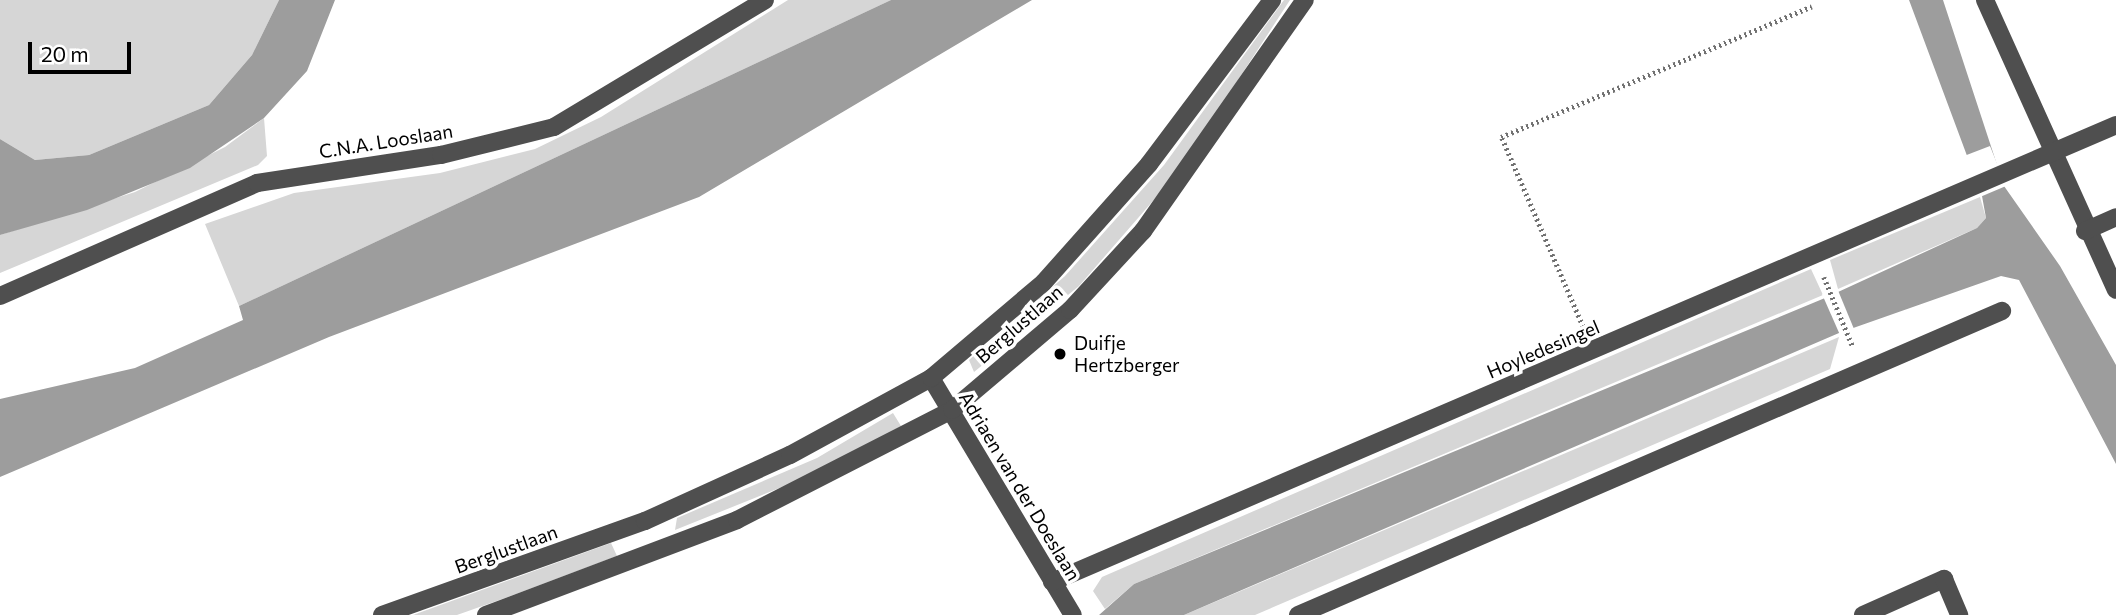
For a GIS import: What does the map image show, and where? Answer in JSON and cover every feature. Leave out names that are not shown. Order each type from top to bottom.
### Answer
[{"type":"street","name":"C.N.A. Looslaan","points":[[0,296],[257,183],[442,155],[554,127],[765,0]]},
{"type":"street","name":"Berglustlaan","points":[[382,615],[645,521],[790,455],[931,378],[1044,282],[1149,164],[1272,0]]},
{"type":"street","name":"Berglustlaan","points":[[486,615],[655,553],[810,488],[952,410],[1069,310],[1143,231],[1305,0]]},
{"type":"street","points":[[1985,0],[2049,153],[2116,290]]},
{"type":"street","name":"Hoyledesingel","points":[[1052,582],[2116,125]]},
{"type":"street","points":[[2085,231],[2116,217]]},
{"type":"street","points":[[1298,615],[2002,311]]},
{"type":"street","name":"Adriaen van der Doeslaan","points":[[931,378],[1073,615]]},
{"type":"street","points":[[645,521],[655,553]]},
{"type":"street","points":[[1863,615],[1944,579],[1959,615]]},
{"type":"path","points":[[1593,350],[1502,137],[1812,6]]},
{"type":"path","points":[[1830,290],[1847,332]]},
{"type":"shaded area","points":[[0,0],[279,0],[252,55],[209,105],[89,155],[35,160],[0,139]]},
{"type":"shaded area","points":[[279,0],[335,0],[307,71],[264,118],[190,168],[87,210],[0,235],[0,139],[35,160],[89,155],[209,105],[252,55]]},
{"type":"shaded area","points":[[788,0],[891,0],[239,306],[205,224],[294,193],[440,173],[535,149],[601,117]]},
{"type":"shaded area","points":[[891,0],[1032,0],[699,197],[329,337],[0,477],[0,399],[135,368],[243,320],[239,306]]},
{"type":"shaded area","points":[[1284,0],[1290,0],[1178,172],[1079,286],[974,372],[969,360],[1065,276],[1164,165]]},
{"type":"shaded area","points":[[1909,0],[1943,0],[2004,186],[2060,266],[2116,365],[2116,464],[2019,280],[2001,276],[1839,333],[1184,615],[1099,615],[1134,584],[1825,298],[1977,228],[1986,218],[1982,196]]},
{"type":"shaded area","points":[[264,118],[267,156],[258,165],[0,273],[0,235],[135,192],[225,147]]},
{"type":"shaded area","points":[[1980,197],[1986,218],[1977,228],[1838,289],[1830,260]]},
{"type":"shaded area","points":[[1811,269],[1823,295],[1134,584],[1105,609],[1093,591],[1102,577]]},
{"type":"shaded area","points":[[1839,337],[1830,369],[1255,615],[1184,615]]},
{"type":"shaded area","points":[[893,413],[901,426],[822,471],[675,530],[677,518],[817,458]]},
{"type":"shaded area","points":[[611,543],[617,556],[516,594],[457,615],[413,615]]},
{"type":"pier","points":[[1990,146],[2006,186],[1980,197],[1964,156]]},
{"type":"pier","points":[[1837,288],[1854,329],[1840,335],[1822,294]]},
{"type":"place","name":"Duifje Hertzberger","points":[[1060,354]]}]
